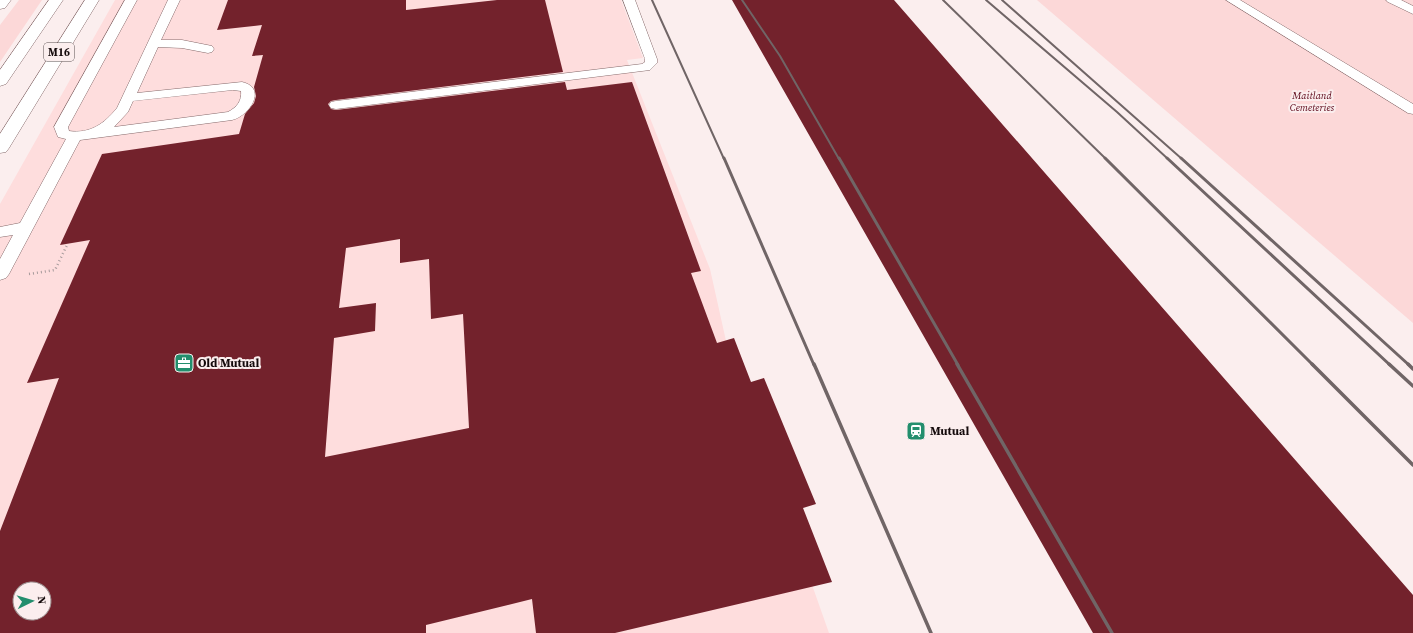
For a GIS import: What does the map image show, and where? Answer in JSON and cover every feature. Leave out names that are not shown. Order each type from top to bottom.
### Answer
[{"type":"main road","points":[[0,5],[4,0]]},
{"type":"main road","name":"M16","points":[[0,81],[56,0]]},
{"type":"main road","name":"M16","points":[[0,148],[92,0]]},
{"type":"lane","points":[[128,98],[233,86],[242,86],[247,89],[248,93],[245,106],[241,111],[232,116],[75,136],[63,134],[61,127],[131,0]]},
{"type":"lane","points":[[96,133],[115,119],[123,109],[174,0]]},
{"type":"lane","points":[[336,106],[646,67],[651,63],[651,58],[629,0]]},
{"type":"lane","points":[[1232,0],[1413,110]]},
{"type":"lane","points":[[1392,0],[1413,11]]},
{"type":"lane","points":[[154,43],[182,44],[208,49]]},
{"type":"lane","points":[[0,274],[6,250],[24,227],[75,136]]},
{"type":"lane","points":[[0,232],[24,227]]},
{"type":"path","points":[[27,275],[55,270],[67,246]]},
{"type":"shaded area","name":"Old Mutual","points":[[115,0],[621,0],[643,58],[627,60],[710,269],[726,341],[829,633],[0,633],[0,204]]},
{"type":"green space","points":[[19,0],[42,0],[0,62],[0,25]]},
{"type":"green space","name":"Maitland Cemeteries","points":[[1037,0],[1413,0],[1413,323]]},
{"type":"building","name":"Old Mutual","points":[[228,0],[406,0],[406,10],[497,0],[545,0],[563,72],[331,101],[328,104],[331,109],[336,110],[565,82],[567,90],[632,82],[701,271],[691,273],[717,343],[734,338],[751,382],[764,378],[816,504],[803,508],[832,582],[615,633],[536,633],[532,599],[426,625],[426,633],[0,633],[0,531],[59,378],[27,383],[90,240],[60,245],[102,154],[239,134],[245,114],[254,103],[256,96],[254,87],[263,55],[252,56],[262,25],[217,30]],"holes":[[[400,239],[400,263],[429,259],[431,319],[463,314],[469,428],[325,457],[334,338],[375,331],[376,303],[339,308],[346,248]]]},
{"type":"building","points":[[732,0],[894,0],[1413,595],[1413,633],[1093,633]]},
{"type":"railway","points":[[652,0],[724,159]]},
{"type":"railway","points":[[742,0],[780,56],[839,159]]},
{"type":"railway","points":[[943,0],[1106,159]]},
{"type":"railway","points":[[986,0],[1117,112],[1168,159]]},
{"type":"railway","points":[[1002,0],[1182,159]]},
{"type":"railway","points":[[724,158],[814,365]]},
{"type":"railway","points":[[839,158],[958,365]]},
{"type":"railway","points":[[1105,158],[1313,365]]},
{"type":"railway","points":[[1167,158],[1390,365]]},
{"type":"railway","points":[[1181,158],[1409,365]]},
{"type":"railway","points":[[814,364],[931,633]]},
{"type":"railway","points":[[957,364],[1112,633]]},
{"type":"railway","points":[[1389,364],[1413,386]]},
{"type":"railway","points":[[1313,365],[1413,465]]},
{"type":"railway","points":[[1409,365],[1413,369]]},
{"type":"place","name":"Old Mutual","points":[[184,363]]},
{"type":"place","name":"Mutual","points":[[916,431]]}]
